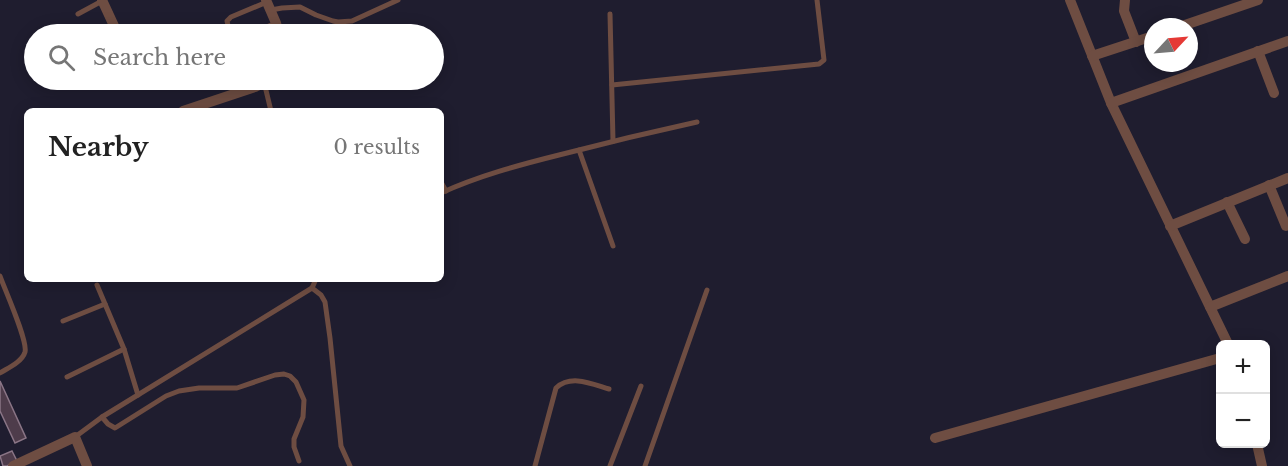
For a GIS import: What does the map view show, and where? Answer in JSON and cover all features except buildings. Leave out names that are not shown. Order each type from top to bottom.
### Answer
[{"type":"street","points":[[102,0],[114,24]]},
{"type":"street","points":[[1070,0],[1111,103],[1226,340]]},
{"type":"street","points":[[1125,0],[1124,11],[1136,42]]},
{"type":"street","points":[[1198,21],[1258,0]]},
{"type":"street","points":[[268,3],[276,24]]},
{"type":"street","points":[[1092,56],[1144,39]]},
{"type":"street","points":[[1111,103],[1288,41]]},
{"type":"street","points":[[1258,51],[1274,93]]},
{"type":"street","points":[[192,108],[246,90]]},
{"type":"street","points":[[1170,225],[1288,178]]},
{"type":"street","points":[[1269,185],[1286,226]]},
{"type":"street","points":[[1227,202],[1245,239]]},
{"type":"street","points":[[1210,307],[1288,276]]},
{"type":"street","points":[[935,438],[1216,359]]},
{"type":"street","points":[[13,466],[75,437],[87,466]]},
{"type":"street","points":[[1258,448],[1262,466]]},
{"type":"lane","points":[[78,14],[102,0]]},
{"type":"lane","points":[[228,24],[227,21],[231,18],[268,3],[282,8],[300,7],[338,22],[352,21],[398,0]]},
{"type":"lane","points":[[612,85],[819,64],[824,60],[817,0]]},
{"type":"lane","points":[[610,14],[613,141]]},
{"type":"lane","points":[[268,90],[270,108]]},
{"type":"lane","points":[[444,192],[495,172],[613,141],[697,123]]},
{"type":"lane","points":[[579,150],[613,246]]},
{"type":"lane","points":[[0,276],[25,348],[21,360],[0,373]]},
{"type":"lane","points":[[75,437],[102,417],[312,288],[315,282]]},
{"type":"lane","points":[[97,285],[124,350],[138,395]]},
{"type":"lane","points":[[312,288],[321,295],[325,302],[341,446],[350,466]]},
{"type":"lane","points":[[645,466],[707,290]]},
{"type":"lane","points":[[63,321],[105,304]]},
{"type":"lane","points":[[67,377],[124,350]]},
{"type":"lane","points":[[102,417],[116,428],[166,396],[179,391],[199,388],[237,388],[284,374],[296,382],[304,400],[303,417],[294,439],[294,447],[299,460]]},
{"type":"lane","points":[[535,466],[556,388],[577,380],[609,389]]},
{"type":"lane","points":[[610,466],[641,386]]}]
